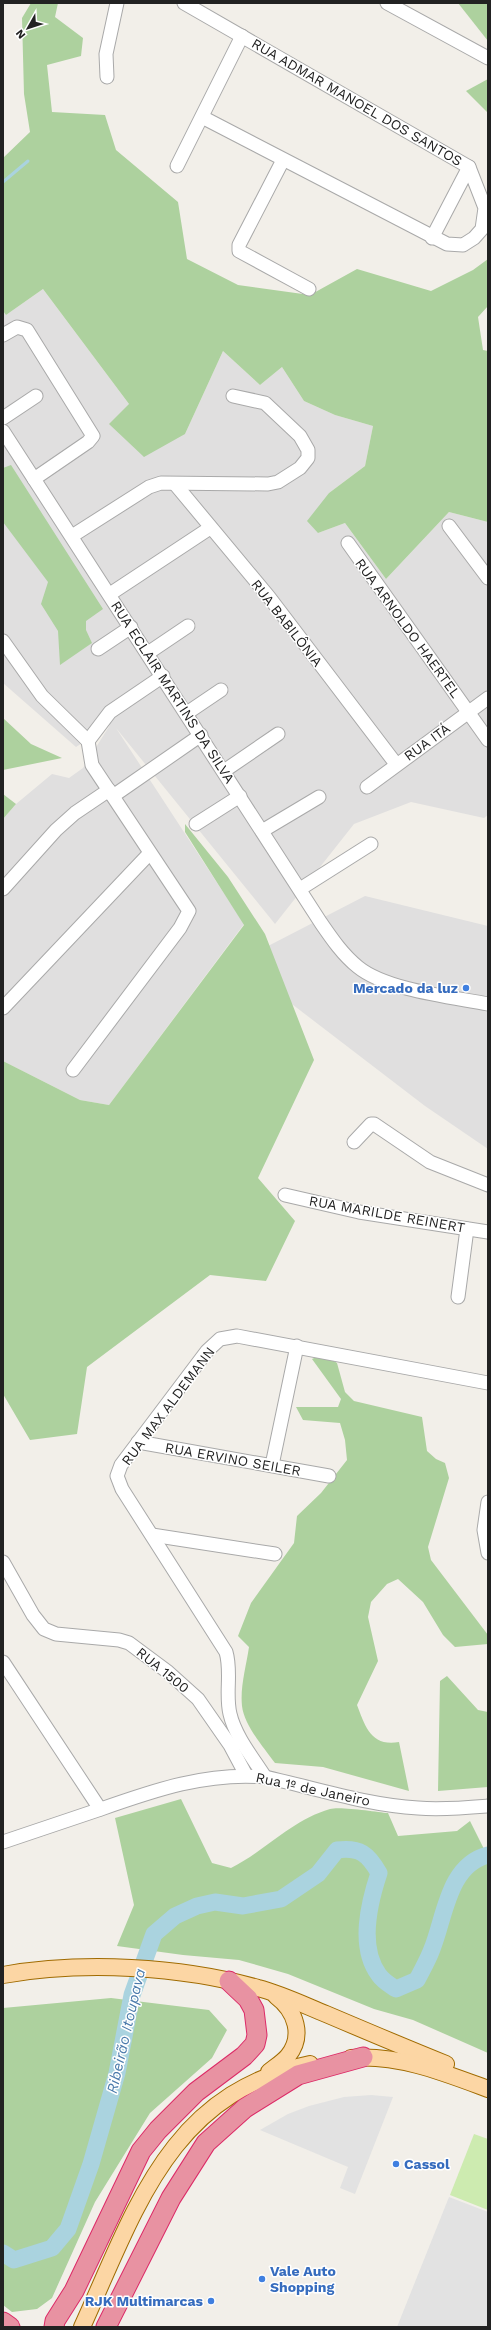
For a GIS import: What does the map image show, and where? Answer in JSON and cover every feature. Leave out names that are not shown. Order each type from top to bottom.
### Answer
[{"type":"highway","points":[[54,2327],[55,2321],[74,2291],[141,2151],[158,2130],[196,2092],[244,2056],[255,2044],[257,2034],[254,2010],[248,1999],[229,1981]]},
{"type":"highway","points":[[106,2327],[183,2177],[206,2143],[224,2125],[264,2095],[298,2075],[363,2057]]},
{"type":"highway","points":[[3,2322],[10,2327]]},
{"type":"main road","points":[[3,1975],[27,1971],[89,1968],[165,1971],[229,1981],[270,1991],[450,2066],[488,2085]]},
{"type":"main road","points":[[82,2327],[148,2186],[175,2144],[190,2127],[225,2099],[263,2077],[287,2057],[294,2047],[297,2036],[294,2017],[288,2008],[270,1991]]},
{"type":"main road","points":[[263,2077],[324,2061],[363,2057],[418,2065],[448,2074],[488,2089]]},
{"type":"street","points":[[107,77],[106,54],[117,3]]},
{"type":"street","name":"RUA ADMAR MANOEL DOS SANTOS","points":[[184,3],[468,167],[485,208],[482,229],[474,238],[463,245],[447,244],[432,238],[202,117]]},
{"type":"street","points":[[387,3],[488,58]]},
{"type":"street","points":[[177,166],[242,36]]},
{"type":"street","points":[[283,160],[239,245],[239,251],[309,289]]},
{"type":"street","points":[[432,238],[468,167]]},
{"type":"street","points":[[3,335],[16,326],[27,330],[93,436],[88,442],[34,479]]},
{"type":"street","points":[[3,418],[36,396]]},
{"type":"street","points":[[72,536],[149,487],[161,483],[268,484],[278,482],[300,468],[308,458],[308,450],[300,436],[265,404],[233,396]]},
{"type":"street","name":"RUA ECLAIR MARTINS DA SILVA","points":[[3,431],[110,594],[262,831],[343,953],[365,972],[388,982],[408,988],[488,1004]]},
{"type":"street","name":"RUA BABILÔNIA","points":[[175,484],[269,598],[396,764]]},
{"type":"street","points":[[449,526],[488,578]]},
{"type":"street","points":[[110,594],[210,528]]},
{"type":"street","name":"RUA ARNOLDO HAERTEL","points":[[348,543],[488,740]]},
{"type":"street","points":[[148,653],[188,626]]},
{"type":"street","points":[[98,649],[131,627]]},
{"type":"street","points":[[3,640],[42,696],[88,741],[92,765],[189,911],[180,928],[73,1070]]},
{"type":"street","points":[[88,741],[110,712],[163,676]]},
{"type":"street","points":[[187,713],[221,690]]},
{"type":"street","name":"RUA ITÁ","points":[[367,787],[396,764],[488,698]]},
{"type":"street","points":[[224,771],[278,734]]},
{"type":"street","points":[[3,889],[56,830],[75,813],[111,793],[201,735]]},
{"type":"street","points":[[196,824],[240,796]]},
{"type":"street","points":[[262,831],[319,797]]},
{"type":"street","points":[[300,889],[371,844]]},
{"type":"street","points":[[3,1008],[150,854]]},
{"type":"street","points":[[354,1142],[371,1124],[374,1124],[430,1162],[488,1185]]},
{"type":"street","name":"RUA MARILDE REINERT","points":[[285,1196],[359,1212],[488,1232]]},
{"type":"street","points":[[458,1297],[467,1229]]},
{"type":"street","name":"RUA MAX ALDEMANN","points":[[265,1777],[236,1729],[230,1714],[229,1663],[226,1652],[122,1489],[117,1476],[121,1465],[207,1350],[220,1339],[237,1336],[297,1346],[488,1383]]},
{"type":"street","points":[[272,1465],[297,1346]]},
{"type":"street","name":"RUA ERVINO SEILER","points":[[138,1442],[329,1476]]},
{"type":"street","points":[[488,1502],[484,1530],[488,1553]]},
{"type":"street","points":[[152,1535],[275,1554]]},
{"type":"street","name":"RUA 1500","points":[[3,1562],[33,1615],[44,1629],[56,1634],[119,1640],[129,1644],[168,1672],[198,1699],[230,1745],[246,1775]]},
{"type":"street","points":[[3,1662],[100,1809]]},
{"type":"street","name":"Rua 1º de Janeiro","points":[[3,1842],[166,1786],[208,1778],[246,1775],[265,1777],[388,1805],[440,1810],[488,1806]]},
{"type":"street","points":[[118,2327],[119,2303]]},
{"type":"shaded area","points":[[43,289],[129,404],[185,434],[223,351],[260,385],[282,367],[304,401],[335,415],[373,426],[365,466],[329,493],[318,533],[345,523],[386,579],[449,512],[488,522],[488,815],[484,818],[411,802],[354,824],[275,924],[116,728],[244,924],[109,1105],[80,1100],[3,1061],[3,819],[16,804],[52,774],[69,778],[83,768],[110,725],[76,747],[3,683],[3,311],[6,315]]},
{"type":"shaded area","points":[[365,896],[488,926],[488,1149],[425,1106],[237,962]]},
{"type":"shaded area","points":[[371,2095],[393,2097],[355,2194],[340,2188],[348,2167],[260,2130],[288,2114],[309,2106],[344,2097]]},
{"type":"shaded area","points":[[449,2197],[488,2212],[488,2327],[397,2327]]},
{"type":"green space","points":[[31,3],[58,3],[55,17],[83,38],[81,56],[47,65],[52,112],[105,115],[116,150],[178,202],[187,259],[238,285],[310,295],[357,269],[431,291],[473,270],[488,259],[488,306],[478,317],[483,350],[488,351],[488,522],[449,512],[386,579],[345,523],[318,533],[307,521],[329,493],[365,466],[373,426],[335,415],[304,401],[282,367],[260,385],[223,351],[185,434],[144,457],[109,424],[129,404],[43,289],[6,315],[3,311],[3,158],[30,132],[24,94],[22,18]]},
{"type":"green space","points":[[458,3],[488,3],[488,41]]},
{"type":"green space","points":[[488,79],[488,113],[466,91]]},
{"type":"green space","points":[[11,465],[103,609],[86,621],[86,630],[92,643],[60,665],[58,631],[41,604],[48,582],[3,522],[3,468]]},
{"type":"green space","points":[[3,718],[31,744],[62,758],[3,770]]},
{"type":"green space","points":[[3,794],[16,804],[3,819]]},
{"type":"green space","points":[[185,824],[228,877],[265,934],[314,1060],[258,1178],[295,1221],[266,1281],[210,1275],[87,1367],[77,1434],[30,1440],[3,1394],[3,1061],[80,1100],[109,1105],[244,925],[185,832]]},
{"type":"green space","points":[[323,1354],[337,1363],[345,1392],[354,1401],[422,1417],[427,1451],[436,1459],[445,1463],[449,1478],[428,1547],[431,1560],[488,1635],[488,1644],[455,1647],[443,1635],[423,1602],[398,1579],[387,1584],[371,1602],[368,1617],[378,1661],[357,1705],[370,1733],[382,1741],[389,1743],[399,1742],[409,1791],[323,1767],[275,1763],[250,1728],[246,1721],[242,1706],[243,1684],[249,1647],[238,1636],[251,1603],[294,1543],[297,1516],[321,1493],[347,1460],[345,1440],[340,1423],[303,1420],[296,1407],[338,1407],[341,1399],[312,1359]]},
{"type":"green space","points":[[447,1676],[478,1710],[488,1712],[488,1787],[438,1791],[440,1681]]},
{"type":"green space","points":[[181,1799],[212,1863],[231,1868],[303,1820],[335,1808],[388,1813],[398,1836],[457,1831],[470,1821],[488,1857],[488,2053],[413,2020],[374,2009],[288,1974],[239,1960],[183,1955],[117,1946],[134,1905],[115,1818]]},
{"type":"green space","points":[[111,1998],[209,2010],[227,2030],[212,2058],[150,2113],[95,2202],[52,2298],[37,2309],[12,2312],[3,2305],[3,2008]]},
{"type":"green space","points":[[474,2134],[488,2139],[488,2210],[450,2195]]},
{"type":"waterway","points":[[3,182],[28,161]]},
{"type":"waterway","name":"Ribeirão Itoupava","points":[[3,2253],[14,2260],[52,2248],[68,2229],[91,2164],[117,2073],[132,1995],[154,1934],[175,1916],[197,1906],[215,1902],[243,1906],[281,1899],[318,1874],[337,1850],[345,1849],[357,1851],[367,1857],[379,1873],[367,1925],[369,1951],[373,1964],[379,1975],[396,1989],[417,1980],[427,1961],[450,1894],[456,1881],[464,1869],[475,1861],[488,1855]]},
{"type":"place","name":"Mercado da luz","points":[[466,988]]},
{"type":"place","name":"Cassol","points":[[396,2164]]},
{"type":"place","name":"Vale Auto Shopping","points":[[262,2279]]},
{"type":"place","name":"RJK Multimarcas","points":[[211,2301]]}]
